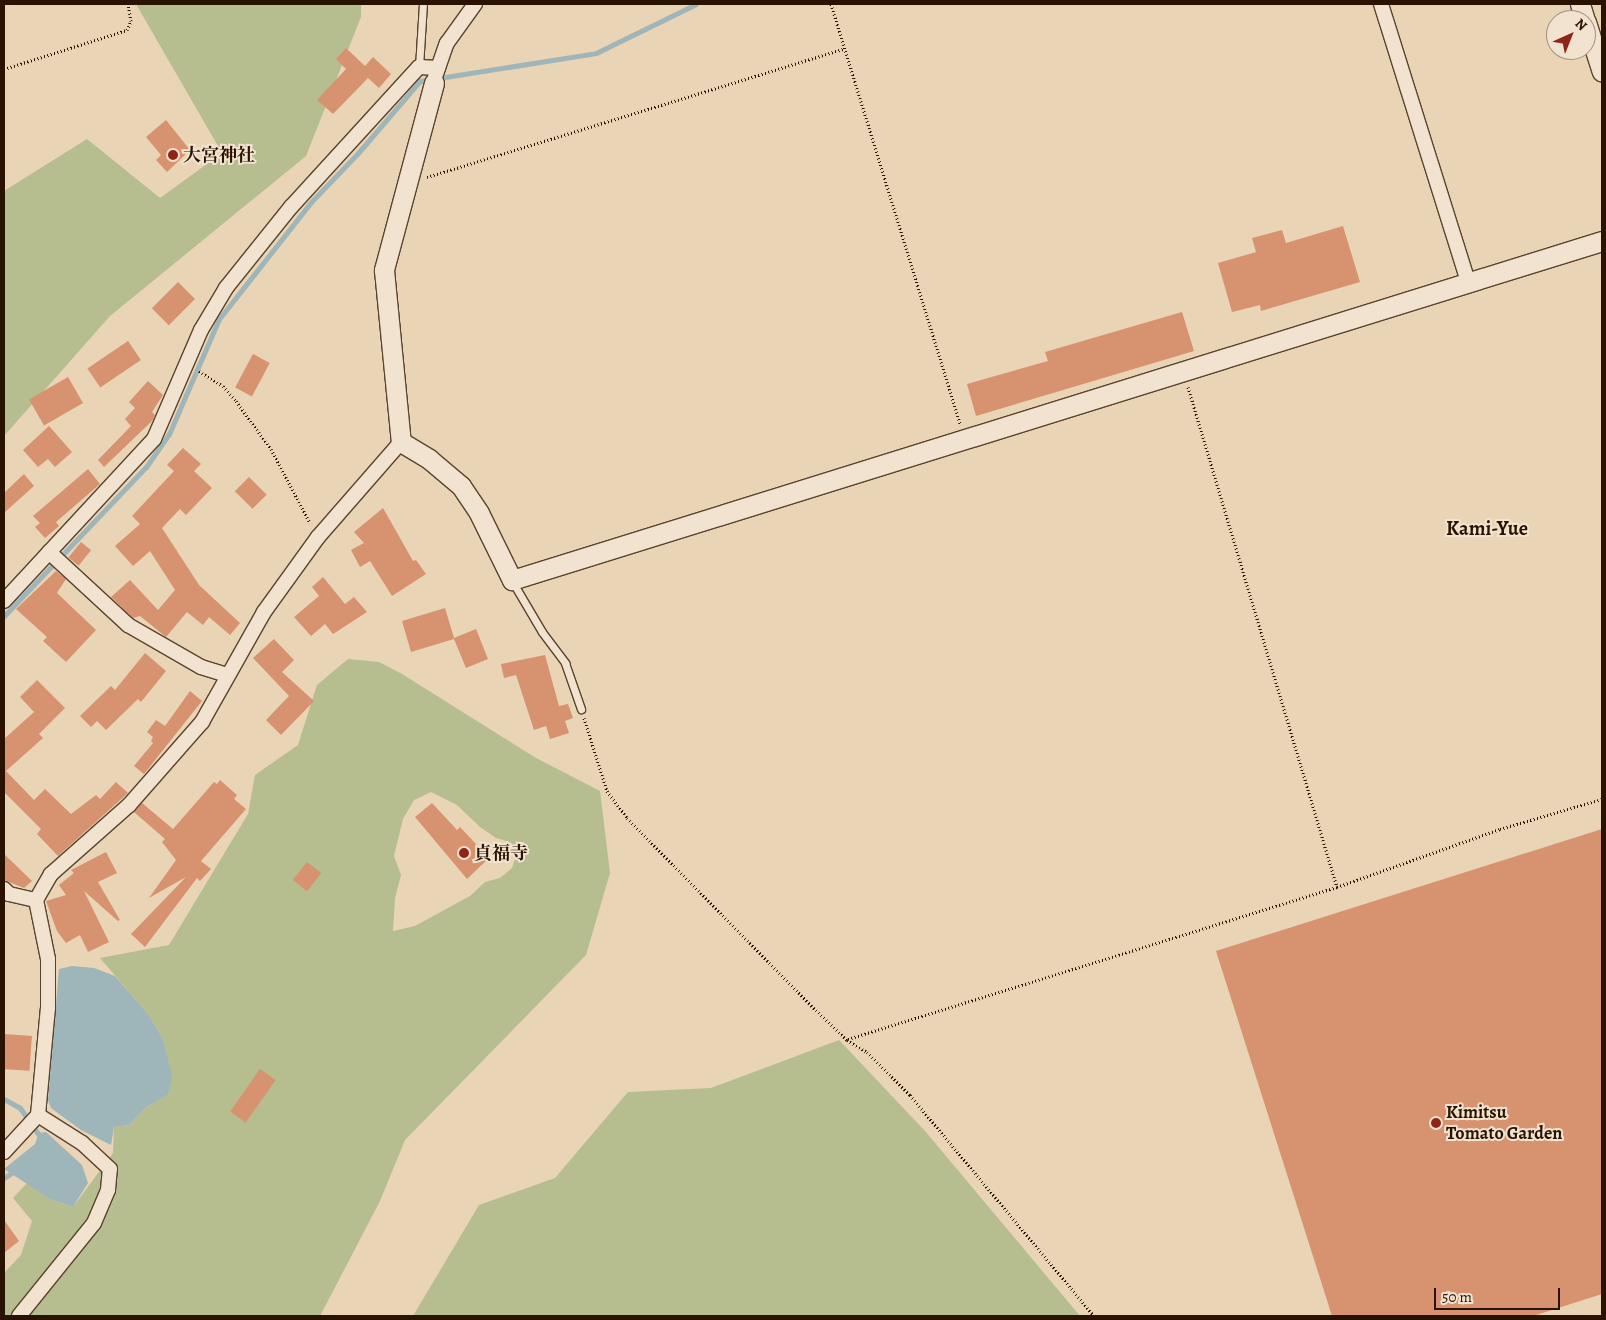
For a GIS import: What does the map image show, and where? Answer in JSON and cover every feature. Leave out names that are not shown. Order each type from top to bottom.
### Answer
[{"type":"street","points":[[4,1152],[38,1115],[48,1008],[48,959],[36,900],[51,874],[129,805],[202,722],[264,612],[318,537],[401,442],[384,270],[436,75],[447,43],[475,4]]},
{"type":"street","points":[[1381,4],[1468,282]]},
{"type":"street","points":[[1596,48],[1601,62]]},
{"type":"street","points":[[4,600],[54,557],[154,439],[200,330],[226,288],[291,208],[419,67],[436,75]]},
{"type":"street","points":[[401,442],[429,459],[461,486],[479,513],[512,580],[1602,241]]},
{"type":"street","points":[[54,557],[128,625],[201,667],[228,675]]},
{"type":"street","points":[[4,888],[9,894],[36,900]]},
{"type":"street","points":[[19,1316],[94,1222],[108,1190],[110,1169],[82,1143],[38,1115]]},
{"type":"lane","points":[[419,67],[423,4]]},
{"type":"lane","points":[[512,580],[542,632],[565,662],[582,709]]},
{"type":"path","points":[[4,69],[127,30],[131,21],[128,4]]},
{"type":"path","points":[[831,4],[965,440]]},
{"type":"path","points":[[407,183],[844,49]]},
{"type":"path","points":[[200,372],[223,386],[265,441],[318,537]]},
{"type":"path","points":[[1183,372],[1337,887]]},
{"type":"path","points":[[582,709],[607,791],[627,818],[847,1040],[867,1052],[910,1095],[1094,1316]]},
{"type":"path","points":[[847,1040],[1337,887],[1500,829],[1602,799]]},
{"type":"green space","points":[[136,4],[361,4],[361,17],[306,156],[110,316],[4,436],[4,191],[87,139],[160,198],[222,153]]},
{"type":"green space","points":[[348,659],[379,662],[402,674],[536,758],[600,791],[610,873],[586,955],[405,1140],[380,1201],[320,1316],[4,1316],[4,1273],[21,1255],[32,1221],[13,1198],[28,1182],[50,1199],[73,1207],[113,1153],[114,1127],[129,1125],[145,1108],[168,1095],[171,1075],[163,1039],[148,1014],[100,958],[169,945],[248,814],[255,775],[298,745],[317,685]],"holes":[[[431,792],[457,805],[480,827],[496,838],[510,842],[518,850],[512,868],[500,878],[485,882],[470,896],[415,926],[393,931],[395,898],[401,875],[394,856],[403,819],[414,800]]]},
{"type":"green space","points":[[839,1040],[925,1131],[1080,1316],[413,1316],[479,1205],[555,1178],[628,1092],[711,1088]]},
{"type":"water","points":[[72,966],[94,968],[115,976],[148,1014],[163,1039],[172,1076],[168,1095],[145,1108],[129,1125],[114,1127],[111,1145],[81,1130],[51,1108],[48,1100],[59,969]]},
{"type":"water","points":[[46,1132],[82,1165],[88,1183],[73,1207],[50,1199],[4,1169],[35,1144],[39,1133]]},
{"type":"building","points":[[346,48],[365,66],[373,57],[391,74],[379,88],[368,78],[333,114],[317,100],[346,69],[336,59]]},
{"type":"building","points":[[166,120],[190,150],[167,172],[156,160],[161,155],[146,137]]},
{"type":"building","points":[[1343,226],[1360,282],[1261,311],[1260,305],[1232,312],[1218,263],[1256,252],[1252,238],[1282,230],[1286,243]]},
{"type":"building","points":[[178,282],[195,299],[169,325],[152,308]]},
{"type":"building","points":[[1182,312],[1194,351],[976,416],[967,384],[1048,361],[1045,352]]},
{"type":"building","points":[[128,341],[141,360],[100,387],[87,368]]},
{"type":"building","points":[[253,354],[270,363],[252,396],[235,388]]},
{"type":"building","points":[[68,377],[83,403],[44,425],[29,400]]},
{"type":"building","points":[[148,381],[163,395],[152,412],[155,415],[152,421],[104,467],[98,460],[131,426],[125,419],[135,408],[129,402]]},
{"type":"building","points":[[49,426],[72,452],[55,467],[48,459],[38,467],[23,450]]},
{"type":"building","points":[[183,448],[201,464],[194,471],[212,488],[186,515],[180,509],[162,528],[199,585],[240,623],[230,635],[209,617],[203,625],[187,612],[166,637],[140,616],[133,618],[111,597],[130,580],[158,610],[175,590],[150,551],[133,566],[115,546],[140,524],[132,516],[174,471],[167,465]]},
{"type":"building","points":[[88,469],[100,484],[56,522],[59,526],[45,538],[35,527],[40,523],[33,516]]},
{"type":"building","points":[[24,474],[34,486],[4,513],[4,493]]},
{"type":"building","points":[[249,477],[267,495],[253,509],[235,491]]},
{"type":"building","points":[[383,508],[413,561],[416,560],[426,574],[392,596],[370,561],[360,567],[351,550],[364,543],[354,532]]},
{"type":"building","points":[[81,542],[91,550],[79,566],[68,558]]},
{"type":"building","points":[[56,571],[66,579],[57,593],[96,630],[66,662],[43,641],[47,637],[16,609]]},
{"type":"building","points":[[323,577],[345,604],[354,597],[367,612],[333,634],[325,624],[311,636],[294,617],[319,596],[312,587]]},
{"type":"building","points":[[445,608],[454,638],[476,629],[488,659],[466,668],[454,639],[411,652],[402,621]]},
{"type":"building","points":[[274,639],[294,660],[282,672],[314,701],[281,735],[266,720],[289,696],[253,658]]},
{"type":"building","points":[[145,653],[166,671],[141,702],[138,699],[106,730],[97,721],[91,727],[80,716],[111,686],[115,690]]},
{"type":"building","points":[[545,655],[559,706],[568,704],[573,718],[565,721],[569,733],[550,739],[546,726],[534,730],[516,675],[504,678],[501,664]]},
{"type":"building","points":[[37,680],[65,708],[39,734],[43,738],[6,771],[34,800],[45,789],[71,814],[96,795],[100,799],[116,782],[128,793],[58,856],[37,834],[41,829],[4,792],[4,739],[34,712],[20,697]]},
{"type":"building","points":[[190,691],[202,701],[144,774],[134,766],[153,743],[151,741],[153,737],[147,732],[156,720],[165,726]]},
{"type":"building","points":[[220,780],[237,795],[234,799],[246,809],[201,861],[211,869],[200,881],[197,878],[145,947],[131,934],[186,877],[149,898],[176,860],[162,842],[165,839],[134,812],[142,803],[173,829],[214,782],[217,784]]},
{"type":"building","points":[[432,803],[457,830],[460,827],[489,858],[467,879],[415,817]]},
{"type":"building","name":"Kimitsu Tomato Garden","points":[[1602,829],[1602,1294],[1533,1316],[1332,1316],[1216,951]]},
{"type":"building","points":[[106,852],[117,873],[98,882],[120,920],[118,921],[84,891],[109,942],[88,952],[80,935],[66,943],[57,931],[46,901],[66,895],[59,885],[74,873],[71,870]]},
{"type":"building","points":[[4,854],[32,881],[24,888],[4,880]]},
{"type":"building","points":[[307,862],[321,873],[307,891],[293,880]]},
{"type":"building","points":[[4,1034],[32,1036],[29,1071],[4,1069]]},
{"type":"building","points":[[260,1069],[276,1080],[246,1122],[230,1112]]},
{"type":"building","points":[[4,1220],[19,1241],[4,1253]]},
{"type":"waterway","points":[[4,616],[146,467],[169,434],[219,319],[311,202],[358,153],[420,81],[596,53],[696,4]]},
{"type":"waterway","points":[[4,1099],[20,1108],[41,1138]]},
{"type":"waterway","points":[[4,1178],[16,1170]]},
{"type":"place","name":"大宮神社","points":[[173,155]]},
{"type":"place","name":"貞福寺","points":[[464,853]]},
{"type":"place","name":"Kimitsu Tomato Garden","points":[[1436,1123]]},
{"type":"district","name":"Kami-Yue","points":[[1487,528]]}]
